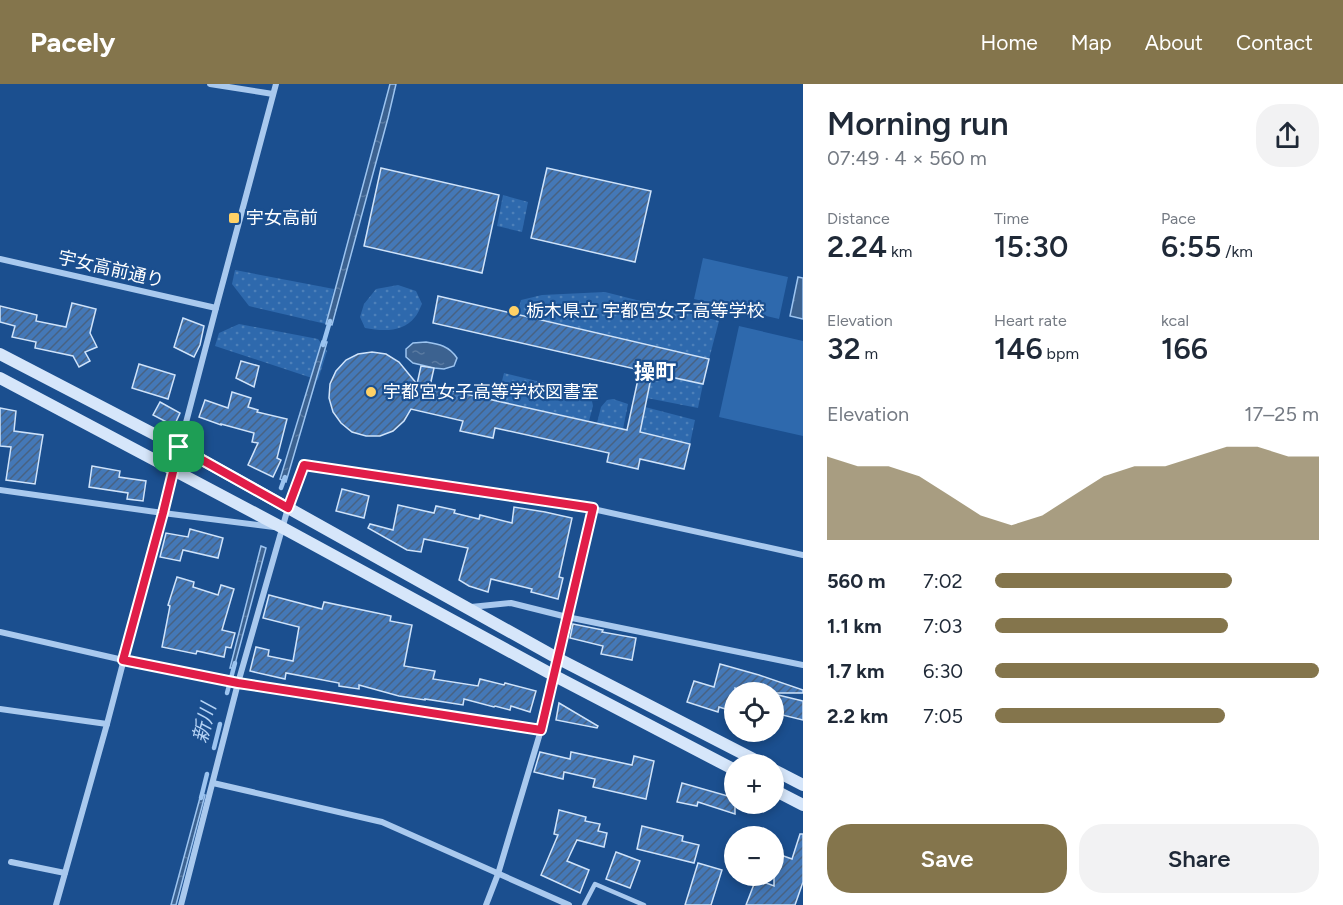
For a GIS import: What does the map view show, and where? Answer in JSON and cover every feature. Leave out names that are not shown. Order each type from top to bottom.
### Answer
[{"type":"street","points":[[210,84],[273,94]]},
{"type":"street","points":[[56,905],[107,724],[276,84]]},
{"type":"street","name":"宇女高前通り","points":[[0,259],[216,308]]},
{"type":"street","points":[[0,354],[179,447],[557,658],[744,754]]},
{"type":"street","points":[[0,378],[724,764]]},
{"type":"street","points":[[181,905],[238,683],[288,508],[304,465],[593,508],[803,555]]},
{"type":"street","points":[[0,490],[283,528]]},
{"type":"street","points":[[486,905],[498,874],[541,730],[593,508]]},
{"type":"street","points":[[466,607],[511,603],[567,617],[803,664]]},
{"type":"street","points":[[0,632],[238,683],[541,730]]},
{"type":"street","points":[[0,709],[107,724]]},
{"type":"street","points":[[784,775],[803,785]]},
{"type":"street","points":[[213,783],[382,822],[569,905]]},
{"type":"street","points":[[784,795],[803,805]]},
{"type":"street","points":[[11,862],[65,873]]},
{"type":"lane","points":[[584,905],[595,884],[644,905]]},
{"type":"shaded area","points":[[503,195],[528,202],[522,232],[497,226]]},
{"type":"shaded area","points":[[703,258],[788,277],[779,319],[694,299]]},
{"type":"shaded area","points":[[235,270],[334,289],[326,324],[249,306],[232,284]]},
{"type":"shaded area","points":[[398,285],[416,291],[422,304],[416,316],[405,326],[392,330],[365,328],[360,317],[364,304],[376,289]]},
{"type":"shaded area","points":[[605,292],[719,321],[709,359],[517,314],[521,300],[542,295]]},
{"type":"shaded area","points":[[239,324],[318,339],[327,351],[318,380],[215,346],[219,333]]},
{"type":"shaded area","points":[[739,326],[803,341],[803,436],[719,417]]},
{"type":"shaded area","points":[[504,373],[591,396],[593,406],[589,421],[497,401]]},
{"type":"shaded area","points":[[652,373],[703,384],[698,408],[647,398]]},
{"type":"shaded area","points":[[613,399],[628,404],[623,429],[597,423],[601,407],[607,400]]},
{"type":"shaded area","points":[[645,407],[695,420],[690,444],[640,432]]},
{"type":"water","points":[[390,84],[396,84],[388,118],[332,325],[326,324]]},
{"type":"water","points":[[798,277],[803,278],[803,319],[790,316]]},
{"type":"water","points":[[322,341],[327,342],[286,482],[280,479]]},
{"type":"water","points":[[426,342],[451,351],[457,358],[454,366],[444,369],[434,368],[413,363],[406,357],[406,349],[413,343]]},
{"type":"water","points":[[261,546],[266,548],[234,668],[230,668]]},
{"type":"water","points":[[201,794],[205,795],[176,905],[171,905]]},
{"type":"building","points":[[381,168],[499,195],[482,273],[364,246]]},
{"type":"building","points":[[547,168],[651,191],[635,262],[531,238]]},
{"type":"building","points":[[438,296],[709,359],[703,384],[652,373],[640,432],[690,444],[684,469],[640,459],[638,469],[607,462],[609,453],[495,428],[493,438],[460,431],[463,421],[411,409],[404,421],[393,431],[380,436],[366,436],[352,432],[333,412],[329,398],[330,384],[336,371],[346,360],[358,354],[372,352],[386,354],[399,362],[417,384],[421,366],[434,368],[430,386],[627,430],[640,370],[433,323]]},
{"type":"building","points":[[72,303],[96,309],[90,333],[97,347],[85,352],[90,361],[79,367],[73,356],[35,348],[36,342],[12,337],[15,326],[0,322],[0,306],[37,315],[36,321],[66,327]]},
{"type":"building","points":[[183,318],[204,326],[200,345],[194,357],[174,347]]},
{"type":"building","points":[[241,361],[259,366],[254,387],[236,378]]},
{"type":"building","points":[[139,364],[175,375],[168,399],[132,388]]},
{"type":"building","points":[[232,392],[251,398],[248,407],[258,410],[257,412],[287,419],[277,458],[281,460],[273,477],[248,465],[258,443],[252,442],[254,433],[199,417],[205,400],[228,408]]},
{"type":"building","points":[[160,402],[180,413],[174,426],[153,415]]},
{"type":"building","points":[[0,408],[16,411],[14,431],[43,435],[35,484],[6,480],[11,447],[0,446]]},
{"type":"building","points":[[92,466],[120,471],[119,477],[146,481],[143,501],[127,499],[128,493],[89,487]]},
{"type":"building","points":[[342,489],[369,496],[364,518],[336,511]]},
{"type":"building","points":[[398,505],[434,513],[436,506],[479,519],[480,515],[512,523],[514,507],[572,518],[559,577],[563,578],[558,599],[531,592],[532,589],[491,579],[488,592],[469,586],[459,580],[468,548],[424,539],[421,552],[407,550],[368,528],[370,524],[393,530]]},
{"type":"building","points":[[190,529],[223,538],[218,558],[183,550],[180,561],[160,557],[166,533],[188,537]]},
{"type":"building","points":[[177,577],[194,582],[193,587],[218,595],[221,585],[234,589],[222,630],[235,633],[231,648],[226,647],[224,657],[162,647],[170,606],[168,605]]},
{"type":"building","points":[[269,595],[322,609],[324,602],[377,613],[391,616],[390,621],[412,625],[404,666],[435,671],[433,679],[478,686],[480,679],[536,691],[530,712],[511,706],[510,710],[464,699],[463,705],[425,700],[399,696],[359,685],[359,689],[286,673],[285,679],[250,671],[256,647],[269,650],[268,656],[293,661],[299,627],[263,618]]},
{"type":"building","points":[[573,624],[636,638],[632,660],[601,654],[603,646],[570,638]]},
{"type":"building","points":[[720,664],[780,682],[724,682],[724,709],[719,707],[718,712],[687,702],[694,681],[714,687]]},
{"type":"building","points":[[784,684],[803,690],[803,693],[784,693]]},
{"type":"building","points":[[784,696],[803,701],[803,720],[784,715]]},
{"type":"building","points":[[559,703],[598,726],[597,728],[556,720]]},
{"type":"building","points":[[540,752],[570,759],[571,752],[632,765],[634,756],[654,761],[646,799],[593,787],[595,779],[564,772],[563,779],[534,772]]},
{"type":"building","points":[[682,783],[724,795],[724,810],[698,802],[697,806],[677,802]]},
{"type":"building","points":[[559,810],[586,817],[585,821],[600,824],[598,831],[607,833],[604,847],[577,840],[567,861],[589,870],[580,893],[541,875],[558,835],[554,834]]},
{"type":"building","points":[[642,826],[683,836],[682,841],[699,845],[694,863],[637,849]]},
{"type":"building","points":[[800,834],[803,834],[803,882],[795,905],[746,905],[753,886],[784,886],[784,856],[792,859]]},
{"type":"building","points":[[616,852],[640,861],[630,888],[606,879]]},
{"type":"building","points":[[698,863],[722,870],[711,905],[685,905]]},
{"type":"waterway","name":"新川","points":[[323,345],[330,321]]},
{"type":"waterway","name":"新川","points":[[281,488],[285,477]]},
{"type":"waterway","name":"新川","points":[[227,693],[235,663]]},
{"type":"waterway","name":"新川","points":[[214,748],[220,724]]},
{"type":"waterway","name":"新川","points":[[201,798],[207,774]]},
{"type":"place","name":"宇女高前","points":[[234,218]]},
{"type":"place","name":"栃木県立 宇都宮女子高等学校","points":[[514,311]]},
{"type":"place","name":"宇都宮女子高等学校図書室","points":[[371,392]]},
{"type":"district","name":"操町","points":[[655,372]]},
{"type":"route","points":[[179,447],[288,508],[304,465],[593,508],[541,730],[238,683],[123,660],[179,447]]}]
